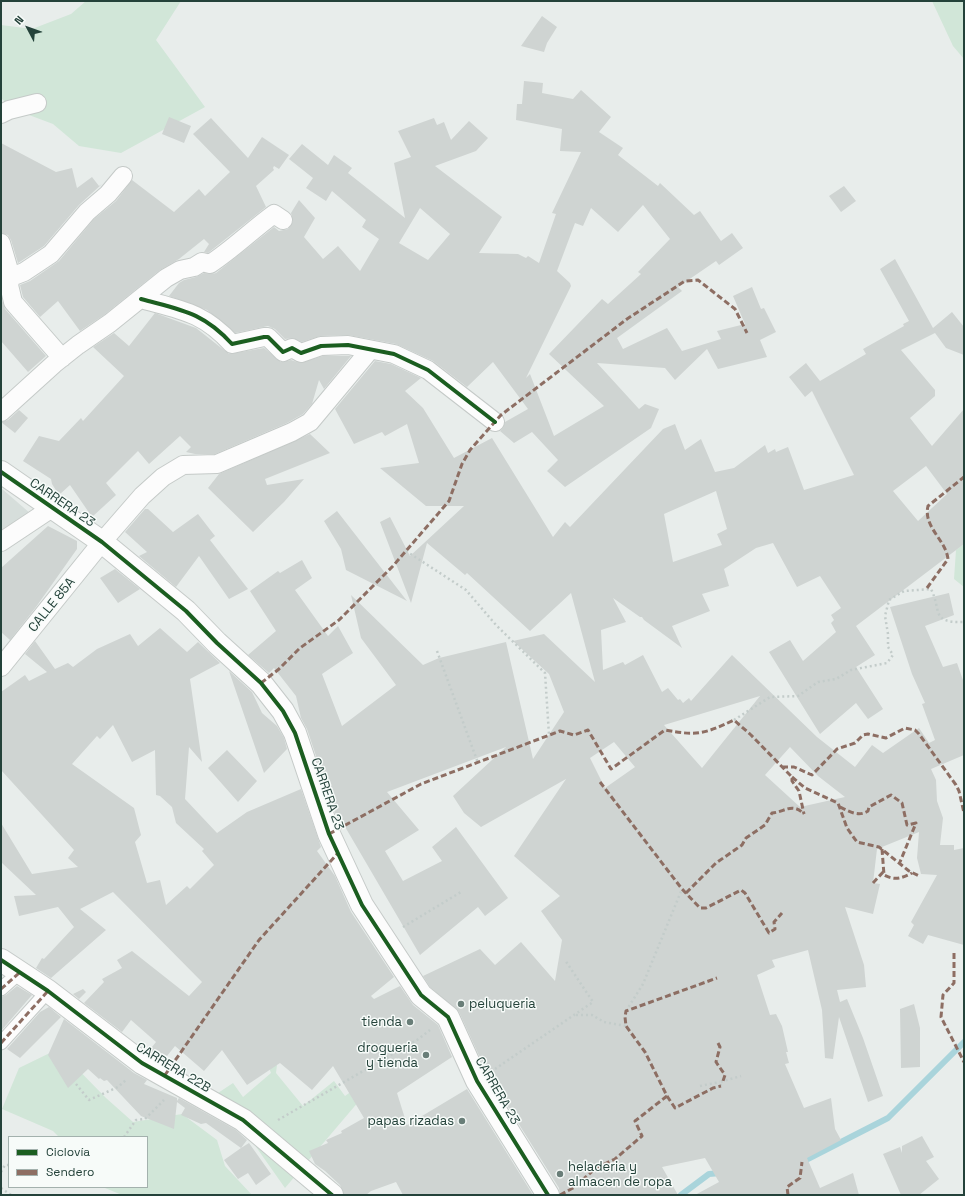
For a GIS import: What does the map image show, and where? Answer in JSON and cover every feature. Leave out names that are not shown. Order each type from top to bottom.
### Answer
[{"type":"street","points":[[1,114],[9,110],[37,103]]},
{"type":"street","points":[[12,277],[24,272],[51,254],[87,212],[108,194],[123,176]]},
{"type":"street","points":[[1,412],[62,358],[141,299],[166,278],[180,270],[194,267],[202,262],[210,264],[232,249],[274,214],[283,220]]},
{"type":"street","points":[[1,243],[12,277],[9,285],[13,302],[62,358]]},
{"type":"street","points":[[141,299],[194,314],[213,325],[232,344],[268,337],[283,352],[292,348],[301,353],[321,346],[348,345],[394,354],[428,370],[495,422]]},
{"type":"street","name":"CALLE 85A","points":[[1,667],[102,542],[142,496],[163,476],[182,464],[218,464],[292,432],[310,422],[370,350]]},
{"type":"street","name":"CARRERA 23","points":[[1,472],[102,542],[186,612],[217,643],[261,683],[283,711],[295,733],[329,834],[362,905],[420,995],[448,1017],[477,1081],[548,1195]]},
{"type":"street","points":[[1,542],[52,508]]},
{"type":"street","name":"CARRERA 22B","points":[[1,960],[48,991],[142,1063],[243,1120],[332,1195]]},
{"type":"street","points":[[1,989],[19,973]]},
{"type":"street","points":[[1,1043],[48,991]]},
{"type":"path","points":[[406,551],[466,590],[496,625],[545,673],[549,736]]},
{"type":"path","points":[[734,720],[770,697],[798,696],[818,682],[836,679],[851,670],[887,663],[893,655],[888,647],[888,629],[885,621],[887,604],[893,597],[904,591],[931,589],[937,612],[941,618],[951,622],[964,622]]},
{"type":"path","points":[[437,651],[478,763]]},
{"type":"path","points":[[626,1011],[643,984],[682,889]]},
{"type":"path","points":[[384,939],[461,892]]},
{"type":"path","points":[[477,1081],[593,1002],[565,960]]},
{"type":"path","points":[[575,1015],[592,1015],[604,1022],[626,1026]]},
{"type":"path","points":[[256,1132],[417,1040],[448,1017]]},
{"type":"path","points":[[76,1084],[89,1100],[118,1087],[142,1063]]},
{"type":"path","points":[[700,1086],[741,1076]]},
{"type":"path","points":[[125,1136],[136,1120],[145,1119],[155,1110],[178,1082]]},
{"type":"path","points":[[720,1082],[721,1086]]},
{"type":"path","points":[[1,1172],[5,1165],[8,1165]]},
{"type":"path","points":[[1,1188],[11,1195]]},
{"type":"shaded area","points":[[1,488],[31,514],[1,534]]},
{"type":"green space","points":[[86,1],[181,1],[156,40],[205,107],[121,153],[79,146],[53,124],[13,109],[1,98],[1,25],[32,29],[71,14]]},
{"type":"green space","points":[[932,1],[964,1],[964,59],[953,46]]},
{"type":"green space","points":[[964,544],[964,587],[954,579],[956,550]]},
{"type":"green space","points":[[58,1049],[106,1098],[133,1122],[182,1114],[217,1140],[225,1166],[252,1195],[122,1195],[105,1188],[148,1188],[148,1136],[58,1136],[53,1131],[2,1109],[19,1068]]},
{"type":"green space","points":[[274,1056],[277,1065],[276,1073],[303,1106],[334,1081],[345,1096],[394,1060],[285,1188],[218,1093],[233,1083],[243,1097],[271,1073],[268,1065]]},
{"type":"building","points":[[542,16],[557,27],[547,43],[544,52],[521,46]]},
{"type":"building","points":[[524,81],[543,83],[542,93],[573,99],[581,90],[611,117],[599,132],[623,148],[618,155],[658,186],[660,183],[694,215],[700,211],[721,241],[732,233],[743,248],[719,265],[716,261],[678,287],[682,291],[617,338],[623,349],[667,328],[682,351],[721,339],[717,331],[745,324],[733,296],[752,287],[761,309],[764,308],[776,332],[760,340],[767,357],[718,369],[707,349],[675,380],[665,368],[597,363],[639,409],[645,404],[659,409],[651,428],[565,487],[547,471],[558,460],[532,432],[514,443],[500,431],[505,422],[528,409],[493,362],[467,387],[433,361],[396,344],[348,335],[320,336],[302,342],[293,338],[285,339],[275,329],[268,326],[235,333],[207,310],[169,296],[179,283],[184,280],[204,273],[216,273],[274,227],[279,231],[288,229],[293,221],[291,213],[299,200],[315,218],[304,237],[323,259],[338,246],[360,271],[379,239],[362,227],[366,220],[332,191],[326,201],[306,188],[313,178],[289,159],[302,144],[328,165],[334,155],[352,168],[348,173],[405,218],[394,163],[411,157],[398,131],[434,118],[437,125],[444,122],[451,140],[469,121],[488,138],[476,151],[435,166],[502,217],[479,253],[518,254],[526,258],[528,256],[539,263],[556,214],[552,213],[581,152],[560,151],[562,129],[516,120],[517,104],[522,104]],"holes":[[[643,205],[670,239],[638,272],[641,274],[608,304],[602,299],[549,354],[604,406],[554,436],[530,374],[526,378],[571,286],[570,283],[557,271],[575,223],[583,226],[591,208],[618,232]],[[420,208],[450,234],[428,260],[399,243]]]},
{"type":"building","points":[[169,117],[191,126],[184,143],[162,134]]},
{"type":"building","points":[[211,118],[248,158],[262,137],[289,155],[279,169],[274,166],[274,170],[256,186],[266,207],[208,253],[204,252],[209,244],[204,239],[179,259],[160,270],[104,315],[80,331],[58,301],[40,317],[23,297],[20,285],[30,281],[59,261],[94,219],[116,201],[132,180],[174,212],[199,189],[205,196],[230,172],[193,134]]},
{"type":"building","points":[[1,143],[56,172],[72,168],[77,188],[92,177],[99,186],[102,184],[79,205],[44,246],[18,263],[11,240],[8,235],[1,233]]},
{"type":"building","points":[[844,186],[856,201],[841,212],[829,196]]},
{"type":"building","points":[[895,259],[933,328],[952,312],[964,327],[964,355],[946,348],[935,333],[901,350],[935,390],[935,396],[910,418],[932,446],[964,409],[964,544],[856,626],[875,655],[856,667],[883,709],[868,719],[856,703],[820,734],[769,652],[790,640],[803,661],[836,632],[831,623],[834,620],[831,615],[841,608],[820,576],[797,587],[773,543],[756,548],[724,569],[729,586],[702,594],[710,611],[672,626],[682,648],[642,617],[613,598],[626,622],[601,630],[603,670],[623,662],[625,665],[643,655],[662,692],[668,688],[678,700],[680,699],[683,703],[689,698],[691,701],[732,655],[817,737],[855,767],[872,745],[883,753],[919,728],[929,743],[935,740],[922,704],[925,703],[912,674],[890,607],[949,593],[954,615],[925,626],[943,667],[957,663],[964,683],[964,755],[931,769],[936,780],[937,801],[943,818],[940,845],[954,845],[954,850],[964,848],[964,945],[928,935],[923,944],[908,936],[914,925],[911,922],[937,875],[921,874],[917,858],[919,832],[877,849],[873,883],[880,884],[873,914],[845,907],[864,965],[866,987],[837,990],[840,1002],[847,999],[863,1038],[883,1096],[868,1102],[839,1017],[833,1059],[825,1058],[822,1010],[808,950],[772,960],[775,967],[757,975],[770,1015],[776,1014],[782,1026],[789,1063],[785,1064],[804,1108],[831,1098],[835,1129],[841,1140],[807,1158],[820,1188],[853,1173],[859,1195],[695,1195],[719,1182],[705,1158],[662,1167],[678,1195],[560,1195],[559,1188],[488,1075],[459,1012],[430,987],[423,976],[480,949],[495,965],[521,942],[555,981],[562,940],[541,911],[560,896],[514,856],[566,779],[481,827],[464,813],[453,796],[506,747],[387,792],[419,830],[385,851],[403,881],[442,861],[432,847],[456,827],[508,898],[485,916],[478,907],[420,955],[344,825],[340,828],[307,729],[301,718],[296,696],[274,668],[269,673],[248,655],[276,631],[250,591],[278,571],[280,573],[302,560],[312,578],[295,590],[328,636],[338,626],[353,653],[322,674],[342,726],[396,685],[361,638],[351,595],[423,665],[439,658],[506,642],[533,759],[564,712],[549,674],[513,641],[544,634],[595,682],[571,593],[530,631],[467,573],[465,575],[427,543],[411,603],[380,522],[390,517],[410,556],[464,506],[426,506],[380,468],[419,463],[407,424],[385,436],[382,432],[354,444],[335,409],[375,361],[391,364],[421,378],[405,391],[423,408],[454,458],[492,438],[553,537],[565,522],[570,527],[663,429],[675,424],[685,450],[701,439],[715,472],[734,468],[765,445],[768,453],[775,449],[776,452],[788,447],[804,490],[854,475],[812,391],[805,397],[789,377],[806,363],[820,381],[866,354],[863,349],[904,326],[903,324],[909,321],[880,269]],"holes":[[[926,466],[947,494],[918,521],[893,491]],[[716,491],[727,529],[717,534],[722,545],[673,562],[664,514]],[[760,696],[702,768],[664,725]],[[614,742],[635,767],[605,788],[590,758]],[[790,747],[818,776],[845,797],[800,807],[765,775]]]},
{"type":"building","points":[[1,297],[5,309],[46,356],[28,372],[1,341]]},
{"type":"building","points":[[155,313],[196,328],[229,354],[264,348],[281,362],[291,360],[300,363],[323,356],[351,356],[324,389],[319,380],[312,404],[303,414],[287,423],[215,454],[195,454],[186,452],[191,447],[180,436],[149,464],[138,451],[106,483],[116,495],[92,517],[70,485],[59,495],[52,484],[51,479],[23,461],[39,436],[59,441],[81,418],[83,421],[124,376],[93,347],[114,333],[129,346]]},
{"type":"building","points":[[19,410],[28,418],[15,433],[1,422],[8,420]]},
{"type":"building","points":[[310,434],[330,453],[265,479],[267,485],[304,479],[284,502],[253,532],[208,488],[219,474]]},
{"type":"building","points":[[145,509],[148,509],[173,532],[198,514],[215,536],[210,540],[248,589],[229,599],[199,556],[176,587],[139,556],[147,552],[125,532]]},
{"type":"building","points":[[337,511],[407,601],[346,570],[341,549],[324,521]]},
{"type":"building","points":[[48,526],[77,541],[77,549],[36,607],[10,640],[1,632],[1,568]]},
{"type":"building","points":[[115,569],[140,589],[118,603],[100,578]]},
{"type":"building","points":[[160,628],[187,652],[198,642],[220,663],[190,679],[202,762],[189,747],[185,799],[217,833],[247,812],[301,789],[321,847],[317,851],[335,876],[351,912],[394,977],[371,996],[374,999],[400,986],[413,1005],[438,1025],[452,1057],[397,1093],[407,1125],[467,1089],[533,1195],[403,1195],[396,1182],[371,1191],[366,1195],[344,1195],[340,1185],[315,1164],[309,1151],[328,1143],[326,1140],[342,1133],[341,1131],[364,1118],[333,1066],[312,1090],[280,1063],[247,1085],[222,1050],[204,1071],[175,1046],[163,1061],[148,1052],[156,1042],[131,1020],[122,1032],[84,1003],[104,982],[102,979],[122,968],[117,960],[132,951],[189,996],[202,982],[113,892],[80,909],[106,930],[51,978],[36,968],[42,958],[44,959],[74,927],[58,907],[19,916],[14,896],[36,895],[1,862],[1,823],[32,874],[78,867],[68,858],[74,850],[1,770],[1,692],[25,675],[29,681],[47,672],[25,654],[35,641],[55,669],[68,663],[73,667],[97,649],[130,634],[138,646]],"holes":[[[113,725],[132,762],[155,750],[156,795],[160,796],[172,807],[176,823],[204,849],[202,851],[214,865],[190,889],[187,886],[166,905],[160,880],[147,883],[135,842],[141,835],[134,808],[72,764],[97,736],[100,739]]]},
{"type":"building","points":[[229,671],[252,692],[262,713],[277,726],[284,738],[287,749],[264,773]]},
{"type":"building","points":[[227,750],[257,781],[238,802],[208,768]]},
{"type":"building","points":[[17,986],[32,995],[1,1031],[1,997]]},
{"type":"building","points":[[83,989],[86,992],[79,999],[73,994]]},
{"type":"building","points":[[914,1004],[920,1028],[920,1067],[901,1068],[900,1009]]},
{"type":"building","points":[[49,1007],[61,1017],[20,1058],[7,1049],[40,1012]]},
{"type":"building","points":[[64,1019],[134,1073],[147,1080],[144,1084],[177,1098],[177,1101],[179,1098],[236,1130],[247,1140],[241,1148],[206,1123],[201,1124],[181,1115],[185,1108],[177,1102],[174,1129],[141,1116],[107,1080],[104,1081],[100,1078],[99,1079],[88,1069],[68,1088],[48,1055]]},
{"type":"building","points":[[922,1136],[934,1157],[926,1161],[939,1179],[919,1195],[901,1195],[883,1154],[900,1147],[902,1153],[902,1146]]},
{"type":"building","points":[[249,1143],[271,1174],[256,1185],[248,1173],[238,1179],[224,1160]]},
{"type":"waterway","points":[[800,1163],[888,1118],[964,1042]]},
{"type":"waterway","points":[[681,1195],[709,1174],[721,1173]]},
{"type":"marked path","points":[[261,683],[279,669],[300,648],[339,620],[393,566],[449,501],[462,464],[470,450],[501,415],[627,319],[685,281],[698,280],[735,309],[747,333]]},
{"type":"marked path","points":[[927,588],[948,559],[946,552],[929,520],[927,514],[928,506],[964,477]]},
{"type":"marked path","points":[[329,834],[421,784],[560,731],[574,735],[588,730],[611,769],[665,730],[685,733],[708,731],[734,720],[751,735],[792,777],[792,781],[799,791],[804,814]]},
{"type":"marked path","points":[[782,767],[794,767],[812,775],[837,749],[855,743],[863,735],[868,734],[886,738],[905,728],[915,730],[956,785],[959,791],[964,813]]},
{"type":"marked path","points":[[792,777],[805,788],[838,803],[847,828],[857,842],[879,847],[909,871],[919,876]]},
{"type":"marked path","points":[[600,782],[682,889],[700,908],[706,908],[741,890],[745,893],[769,933],[775,929],[774,922],[782,913]]},
{"type":"marked path","points":[[840,807],[851,812],[861,814],[868,811],[869,807],[891,795],[902,803],[907,825],[916,823],[900,862]]},
{"type":"marked path","points":[[686,893],[716,863],[742,845],[746,838],[765,825],[772,813],[792,808],[800,810],[804,814]]},
{"type":"marked path","points":[[882,849],[884,875],[892,878],[898,878],[912,873]]},
{"type":"marked path","points":[[165,1075],[259,940],[338,853]]},
{"type":"marked path","points":[[873,883],[884,871]]},
{"type":"marked path","points":[[954,953],[954,983],[943,995],[941,1017],[964,1062]]},
{"type":"marked path","points":[[1,989],[19,973]]},
{"type":"marked path","points":[[560,1195],[573,1188],[596,1168],[615,1159],[642,1136],[635,1121],[667,1096],[645,1052],[626,1026],[626,1011],[717,978]]},
{"type":"marked path","points":[[1,1043],[48,991]]},
{"type":"marked path","points":[[718,1043],[720,1047],[716,1062],[725,1075],[723,1081]]},
{"type":"marked path","points":[[667,1096],[675,1108],[713,1088],[721,1086]]},
{"type":"marked path","points":[[788,1195],[787,1187],[800,1178],[802,1162]]},
{"type":"cycle path","points":[[141,299],[191,314],[211,325],[232,344],[268,337],[283,352],[292,348],[301,353],[321,346],[348,345],[394,354],[428,370],[495,422]]},
{"type":"cycle path","points":[[1,472],[102,542],[186,611],[217,643],[261,683],[283,711],[295,733],[329,834],[362,905],[421,995],[448,1017],[477,1081],[548,1195]]},
{"type":"cycle path","points":[[1,960],[48,991],[142,1063],[243,1120],[332,1195]]},
{"type":"place","name":"peluqueria","points":[[461,1004]]},
{"type":"place","name":"tienda","points":[[410,1022]]},
{"type":"place","name":"drogueria y tienda","points":[[426,1055]]},
{"type":"place","name":"papas rizadas","points":[[462,1121]]},
{"type":"place","name":"heladeria y almacen de ropa","points":[[560,1174]]}]
